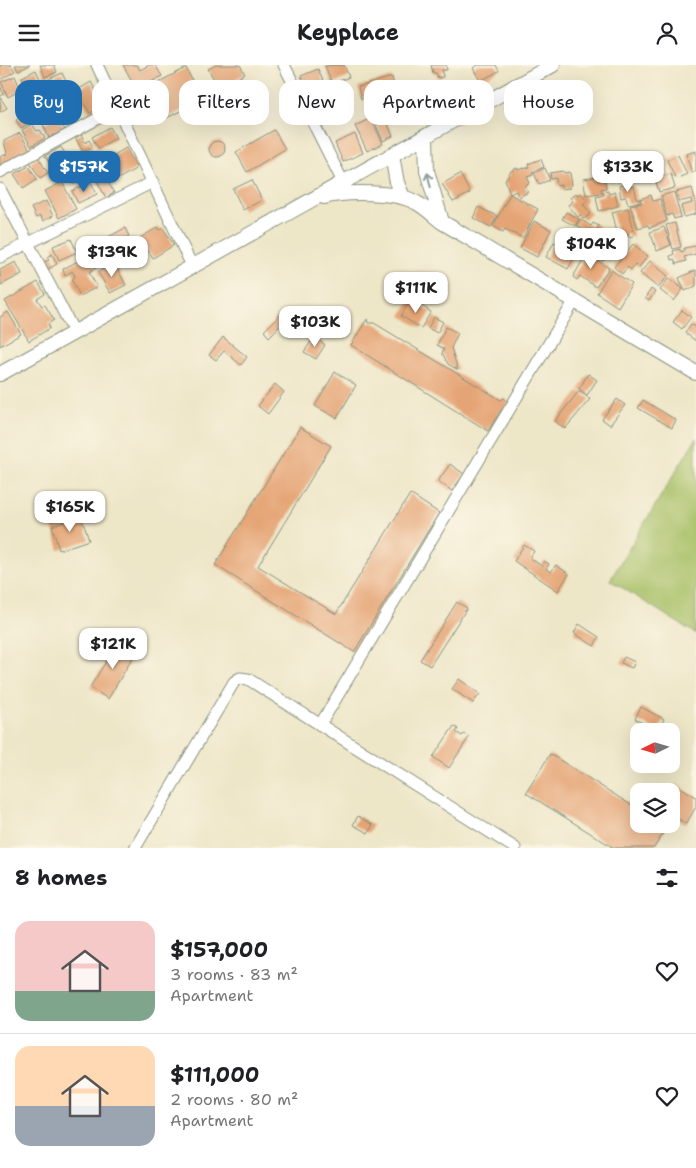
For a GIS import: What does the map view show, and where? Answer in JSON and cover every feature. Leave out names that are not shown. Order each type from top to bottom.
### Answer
[{"type":"street","points":[[97,65],[104,80]]},
{"type":"street","points":[[284,65],[343,182]]},
{"type":"street","points":[[0,374],[553,65]]},
{"type":"street","points":[[0,172],[92,122]]},
{"type":"street","points":[[125,125],[192,266]]},
{"type":"street","points":[[426,137],[427,171],[442,222]]},
{"type":"street","points":[[392,155],[397,183],[403,197]]},
{"type":"street","points":[[0,257],[153,182]]},
{"type":"street","points":[[0,189],[74,332]]},
{"type":"street","points":[[309,201],[336,194],[376,193],[403,197],[416,202],[442,222],[696,373]]},
{"type":"street","points":[[320,725],[575,300]]},
{"type":"street","points":[[135,848],[234,682],[240,678],[248,679],[514,848]]},
{"type":"green space","points":[[696,438],[696,634],[610,580]]},
{"type":"building","points":[[0,65],[11,65],[15,71],[0,80]]},
{"type":"building","points":[[15,65],[30,65],[18,71]]},
{"type":"building","points":[[40,65],[54,65],[57,72],[45,77]]},
{"type":"building","points":[[123,65],[137,65],[140,70],[149,65],[155,65],[162,76],[155,80],[131,80]]},
{"type":"building","points":[[216,65],[240,65],[245,74],[234,80],[214,80],[208,69]]},
{"type":"building","points":[[344,65],[349,77],[342,80],[330,80],[325,66]]},
{"type":"building","points":[[431,65],[446,65],[447,70],[442,70],[443,77],[438,78],[436,73],[433,73]]},
{"type":"building","points":[[478,65],[496,65],[499,71],[479,80],[473,68]]},
{"type":"building","points":[[186,68],[192,80],[179,80],[179,112],[169,117],[169,80],[163,80]]},
{"type":"building","points":[[318,69],[323,80],[303,80],[301,76]]},
{"type":"building","points":[[36,70],[41,80],[24,80],[22,77]]},
{"type":"building","points":[[62,73],[65,80],[47,80]]},
{"type":"building","points":[[15,76],[17,80],[15,80],[15,93],[8,97],[1,82]]},
{"type":"building","points":[[392,77],[393,80],[382,80]]},
{"type":"building","points":[[91,82],[92,84],[92,112],[90,113],[82,100],[82,87]]},
{"type":"building","points":[[364,85],[364,98],[361,99],[358,87]]},
{"type":"building","points":[[0,86],[4,94],[0,97]]},
{"type":"building","points":[[0,97],[7,108],[0,112]]},
{"type":"building","points":[[364,122],[364,125],[374,125],[383,144],[367,151],[355,126]]},
{"type":"building","points":[[33,125],[37,131],[40,130],[45,138],[31,146],[22,130]]},
{"type":"building","points":[[43,125],[62,125],[65,130],[49,138]]},
{"type":"building","points":[[376,125],[388,125],[393,136],[383,141]]},
{"type":"building","points":[[110,127],[116,138],[98,148],[92,137]]},
{"type":"building","points":[[274,130],[285,149],[247,172],[236,152]]},
{"type":"building","points":[[20,133],[30,150],[0,166],[0,157],[7,154],[4,141]]},
{"type":"building","points":[[81,134],[85,143],[89,140],[93,147],[83,152],[75,137]]},
{"type":"building","points":[[355,134],[363,153],[343,162],[335,143]]},
{"type":"building","points":[[214,141],[220,141],[225,146],[223,155],[214,157],[209,152],[209,146]]},
{"type":"building","points":[[61,147],[76,171],[64,178],[60,172],[56,174],[45,156]]},
{"type":"building","points":[[126,148],[137,168],[113,182],[100,163]]},
{"type":"building","points":[[696,151],[696,171],[692,173],[686,154]]},
{"type":"building","points":[[678,155],[687,174],[676,179],[667,160]]},
{"type":"building","points":[[38,157],[48,173],[40,178],[30,162]]},
{"type":"building","points":[[541,159],[544,167],[532,172],[533,175],[527,177],[530,183],[525,186],[528,192],[519,197],[516,191],[510,194],[505,179],[510,176],[511,171],[517,168],[518,170],[529,167],[528,164]]},
{"type":"building","points":[[97,162],[114,193],[106,198],[93,173],[74,184],[70,177]]},
{"type":"building","points":[[29,166],[37,179],[23,188],[14,174]]},
{"type":"building","points":[[545,168],[550,180],[539,184],[534,173]]},
{"type":"building","points":[[617,168],[619,179],[611,181],[610,176],[606,176],[605,169]]},
{"type":"building","points":[[563,171],[564,173],[570,172],[572,185],[570,185],[570,188],[561,189],[561,185],[557,186],[556,178],[551,179],[550,173]]},
{"type":"building","points":[[460,174],[470,193],[453,202],[442,184]]},
{"type":"building","points":[[671,174],[675,188],[659,192],[655,179]]},
{"type":"building","points":[[598,177],[598,181],[605,180],[606,188],[601,189],[602,193],[586,195],[583,179]]},
{"type":"building","points":[[621,177],[624,177],[625,183],[629,183],[630,187],[634,186],[637,200],[640,199],[640,202],[628,204],[626,197],[621,198],[619,186],[623,185]]},
{"type":"building","points":[[252,180],[262,200],[243,210],[233,189]]},
{"type":"building","points":[[62,182],[76,209],[59,218],[45,191]]},
{"type":"building","points":[[91,182],[97,194],[78,203],[72,191]]},
{"type":"building","points":[[692,188],[696,203],[696,214],[684,217],[681,206],[692,203],[691,199],[679,202],[676,192]]},
{"type":"building","points":[[608,191],[609,194],[615,192],[618,206],[599,211],[596,197],[604,195],[603,192]]},
{"type":"building","points":[[674,192],[681,217],[674,219],[672,214],[667,216],[661,196]]},
{"type":"building","points":[[576,193],[577,195],[581,193],[587,200],[583,204],[591,214],[584,219],[580,215],[578,217],[568,205],[573,201],[570,198]]},
{"type":"building","points":[[510,194],[538,209],[523,238],[505,229],[503,232],[493,226]]},
{"type":"building","points":[[651,195],[653,201],[660,199],[667,221],[649,228],[648,225],[638,228],[630,205],[642,203],[640,199]]},
{"type":"building","points":[[46,201],[53,216],[43,221],[40,216],[36,218],[31,208]]},
{"type":"building","points":[[478,207],[497,216],[491,227],[473,218]]},
{"type":"building","points":[[628,208],[634,230],[632,230],[633,236],[629,237],[628,233],[621,238],[618,235],[612,212]]},
{"type":"building","points":[[566,212],[579,219],[575,226],[562,219]]},
{"type":"building","points":[[580,219],[591,226],[593,223],[599,226],[593,235],[576,225]]},
{"type":"building","points":[[534,221],[551,230],[537,257],[520,248]]},
{"type":"building","points":[[675,223],[681,247],[673,249],[666,225]]},
{"type":"building","points":[[158,227],[160,230],[163,228],[174,245],[153,258],[140,238]]},
{"type":"building","points":[[664,227],[671,245],[657,251],[650,232]]},
{"type":"building","points":[[125,228],[129,236],[105,249],[101,241]]},
{"type":"building","points":[[572,231],[585,239],[579,250],[566,242]]},
{"type":"building","points":[[71,239],[77,252],[59,260],[53,246]]},
{"type":"building","points":[[595,239],[601,243],[598,247],[608,252],[603,261],[588,252]]},
{"type":"building","points":[[554,242],[576,254],[568,269],[546,257]]},
{"type":"building","points":[[633,244],[648,256],[639,267],[635,264],[631,270],[628,267],[622,274],[614,267]]},
{"type":"building","points":[[696,246],[696,254],[684,257],[686,261],[676,264],[674,259],[671,260],[670,256],[674,254],[673,251],[680,249],[680,251],[684,252],[684,248]]},
{"type":"building","points":[[587,253],[609,268],[596,287],[580,276],[577,280],[573,277]]},
{"type":"building","points":[[52,254],[57,264],[48,269],[44,262],[49,260],[47,257]]},
{"type":"building","points":[[89,255],[96,268],[89,272],[97,287],[80,296],[72,280],[75,276],[72,271],[65,276],[63,269]]},
{"type":"building","points":[[650,261],[668,276],[658,288],[640,273]]},
{"type":"building","points":[[16,262],[22,274],[1,285],[0,270]]},
{"type":"building","points":[[114,263],[126,285],[110,293],[98,272]]},
{"type":"building","points":[[611,270],[632,284],[618,307],[597,293]]},
{"type":"building","points":[[696,270],[696,286],[685,291],[679,278]]},
{"type":"building","points":[[669,278],[683,289],[674,301],[660,290]]},
{"type":"building","points":[[38,282],[45,294],[37,299],[42,306],[45,305],[54,320],[48,324],[50,328],[29,341],[5,301]]},
{"type":"building","points":[[651,289],[655,292],[649,301],[645,298]]},
{"type":"building","points":[[411,299],[431,312],[421,328],[401,316]]},
{"type":"building","points":[[285,310],[290,316],[269,337],[264,331]]},
{"type":"building","points":[[682,310],[691,317],[682,329],[673,322]]},
{"type":"building","points":[[8,312],[21,334],[0,346],[0,317]]},
{"type":"building","points":[[434,317],[443,322],[437,333],[428,328]]},
{"type":"building","points":[[367,319],[368,323],[374,323],[501,400],[504,398],[509,403],[505,409],[501,410],[488,431],[351,345]]},
{"type":"building","points":[[691,324],[696,327],[696,341],[685,333]]},
{"type":"building","points":[[446,327],[458,333],[451,348],[458,370],[448,364],[442,353],[444,349],[437,345]]},
{"type":"building","points":[[223,337],[247,357],[241,365],[224,351],[216,360],[209,355]]},
{"type":"building","points":[[314,337],[325,345],[316,359],[304,352]]},
{"type":"building","points":[[335,372],[356,385],[337,418],[315,406]]},
{"type":"building","points":[[588,374],[597,380],[587,395],[579,389]]},
{"type":"building","points":[[275,384],[284,392],[268,414],[258,406]]},
{"type":"building","points":[[579,391],[590,399],[565,429],[555,421]]},
{"type":"building","points":[[617,399],[625,405],[610,425],[602,419]]},
{"type":"building","points":[[643,400],[676,420],[672,428],[638,408]]},
{"type":"building","points":[[300,427],[331,446],[258,566],[336,614],[410,494],[439,513],[354,652],[215,565]]},
{"type":"building","points":[[450,464],[464,474],[452,491],[438,481]]},
{"type":"building","points":[[81,516],[89,540],[59,550],[52,526]]},
{"type":"building","points":[[524,545],[534,551],[530,558],[542,566],[544,561],[549,564],[546,569],[551,572],[556,565],[569,574],[558,591],[514,561]]},
{"type":"building","points":[[457,602],[467,608],[430,666],[420,660]]},
{"type":"building","points":[[579,624],[599,637],[594,646],[574,633]]},
{"type":"building","points":[[119,641],[136,652],[108,699],[90,687]]},
{"type":"building","points":[[624,657],[635,662],[632,668],[621,663]]},
{"type":"building","points":[[459,679],[480,694],[473,703],[452,689]]},
{"type":"building","points":[[641,707],[664,719],[662,723],[643,723],[635,719]]},
{"type":"building","points":[[454,726],[458,729],[456,732],[462,736],[464,734],[469,737],[449,768],[433,757]]},
{"type":"building","points":[[550,754],[630,804],[630,833],[663,833],[654,848],[614,848],[526,793]]},
{"type":"building","points":[[680,787],[696,797],[696,807],[686,824],[680,820]]},
{"type":"building","points":[[358,816],[373,825],[368,833],[353,825]]}]
